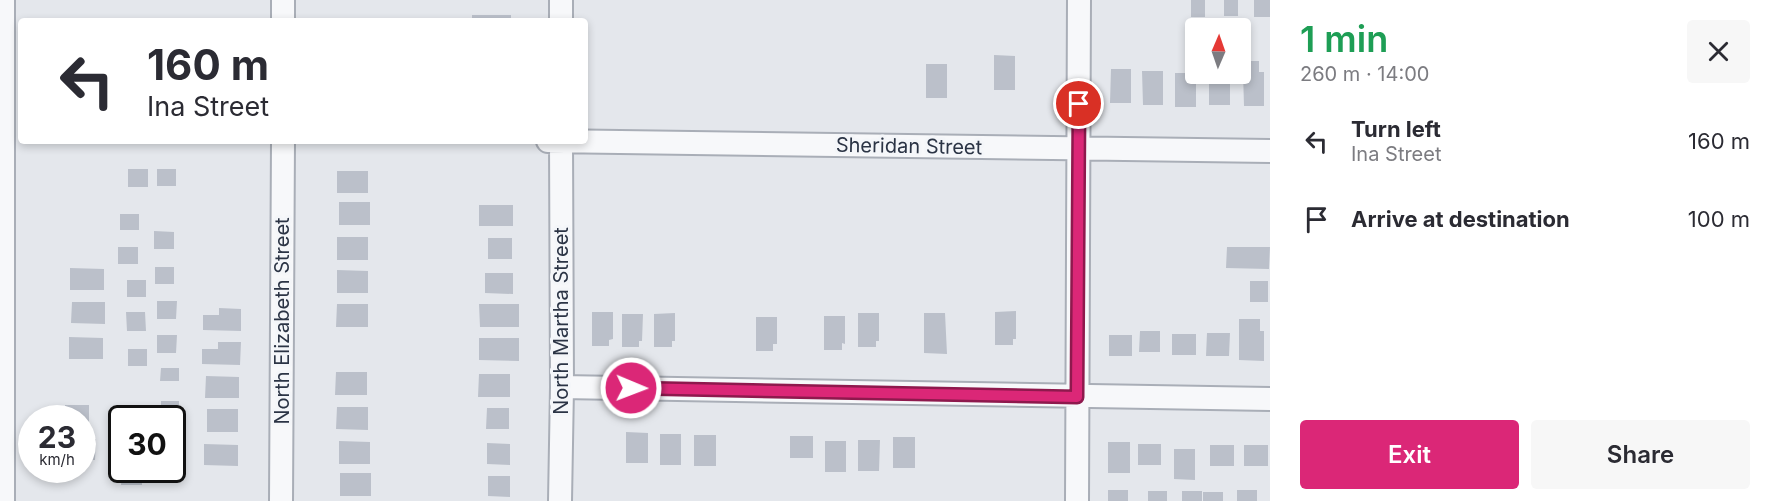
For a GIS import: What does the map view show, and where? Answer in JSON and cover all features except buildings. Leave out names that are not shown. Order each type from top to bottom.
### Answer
[{"type":"street","points":[[3,0],[8,135],[3,501]]},
{"type":"street","points":[[283,18],[284,0]]},
{"type":"street","points":[[561,0],[561,18]]},
{"type":"street","points":[[1077,501],[1080,0]]},
{"type":"street","name":"Sheridan Street","points":[[588,141],[1270,151]]},
{"type":"street","name":"North Elizabeth Street","points":[[281,501],[283,144]]},
{"type":"street","name":"North Martha Street","points":[[560,501],[561,144]]},
{"type":"street","points":[[562,387],[1270,399]]},
{"type":"route","points":[[631,388],[1077,397],[1079,104]]}]
